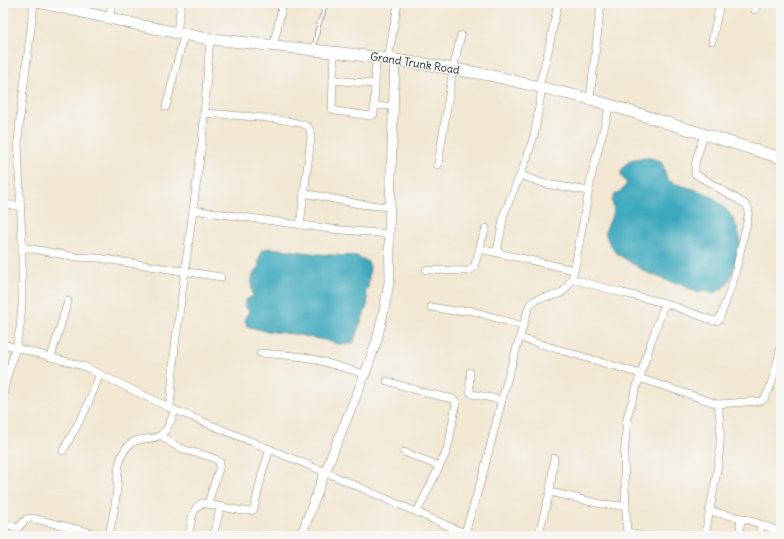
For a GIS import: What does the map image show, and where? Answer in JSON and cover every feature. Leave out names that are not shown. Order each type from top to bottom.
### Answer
[{"type":"main road","name":"Grand Trunk Road","points":[[42,3],[180,34],[210,39],[376,57],[489,75],[590,98],[704,134],[780,155]]},
{"type":"street","points":[[3,395],[20,328],[22,304],[21,206],[18,144],[34,3]]},
{"type":"street","points":[[109,18],[112,3]]},
{"type":"street","points":[[166,107],[180,34],[181,3]]},
{"type":"street","points":[[273,47],[283,3]]},
{"type":"street","points":[[301,536],[377,340],[389,284],[393,106],[400,61],[398,3]]},
{"type":"street","points":[[497,252],[504,214],[535,132],[540,87],[558,3]]},
{"type":"street","points":[[590,98],[601,3]]},
{"type":"street","points":[[712,41],[720,3]]},
{"type":"street","points":[[438,165],[453,69],[461,35]]},
{"type":"street","points":[[109,536],[122,454],[132,442],[136,440],[156,438],[161,435],[165,431],[173,409],[175,346],[193,210],[204,113],[210,39]]},
{"type":"street","points":[[334,52],[332,106],[334,110],[370,116],[374,114],[375,106],[376,57]]},
{"type":"street","points":[[333,80],[375,84]]},
{"type":"street","points":[[3,344],[83,366],[173,409],[344,480],[468,534],[502,400],[529,306],[537,299],[556,296],[563,292],[568,288],[572,279],[589,191],[610,105]]},
{"type":"street","points":[[375,106],[393,106]]},
{"type":"street","points":[[204,113],[286,121],[304,124],[308,127],[311,131],[311,138],[300,225]]},
{"type":"street","points":[[572,279],[623,294],[665,303],[717,321],[721,317],[730,294],[736,272],[748,222],[749,210],[745,204],[695,174],[695,164],[704,134]]},
{"type":"street","points":[[520,175],[546,184],[589,191]]},
{"type":"street","points":[[304,193],[359,204],[390,207]]},
{"type":"street","points":[[3,204],[21,206]]},
{"type":"street","points":[[193,210],[300,225],[389,234]]},
{"type":"street","points":[[426,270],[469,271],[474,267],[486,228]]},
{"type":"street","points":[[22,247],[76,257],[98,258],[185,273],[221,277]]},
{"type":"street","points":[[480,248],[574,270]]},
{"type":"street","points":[[51,357],[68,301]]},
{"type":"street","points":[[642,536],[627,534],[624,458],[625,431],[627,417],[665,303]]},
{"type":"street","points":[[431,307],[454,311],[469,310],[523,326]]},
{"type":"street","points":[[520,338],[640,376],[718,404],[761,401],[766,397],[774,377],[781,346]]},
{"type":"street","points":[[260,353],[310,358],[365,374]]},
{"type":"street","points":[[470,372],[470,391],[472,394],[502,400]]},
{"type":"street","points":[[63,451],[85,411],[100,374]]},
{"type":"street","points":[[387,380],[455,400],[456,406],[448,443],[439,466],[417,512]]},
{"type":"street","points":[[705,536],[718,462],[720,418],[718,404]]},
{"type":"street","points":[[161,435],[174,445],[184,450],[220,462],[208,503]]},
{"type":"street","points":[[188,536],[193,513],[196,507],[202,502],[248,512],[254,509],[263,470],[270,449]]},
{"type":"street","points":[[404,452],[439,466]]},
{"type":"street","points":[[538,536],[550,492],[554,458]]},
{"type":"street","points":[[550,492],[601,504],[626,506]]},
{"type":"street","points":[[217,536],[214,532],[221,506]]},
{"type":"street","points":[[710,511],[742,518],[776,530],[781,529]]},
{"type":"street","points":[[4,536],[4,524],[18,528],[26,519],[32,518],[105,536]]},
{"type":"street","points":[[739,536],[742,518]]},
{"type":"street","points":[[759,536],[761,525]]},
{"type":"lane","points":[[314,50],[319,23],[323,14],[325,3]]},
{"type":"water","points":[[646,157],[661,161],[669,181],[712,196],[725,208],[733,219],[740,237],[740,246],[730,279],[726,286],[720,290],[711,293],[705,290],[696,292],[680,283],[671,282],[644,271],[616,253],[610,245],[605,232],[614,211],[612,201],[615,195],[624,188],[627,183],[621,176],[621,171],[630,160]]},
{"type":"water","points":[[269,248],[328,255],[356,256],[367,261],[370,266],[368,288],[365,293],[368,299],[367,306],[353,343],[343,345],[294,334],[265,331],[247,326],[245,319],[249,311],[246,308],[246,300],[253,296],[252,280],[254,274],[259,268],[259,260],[262,250]]}]
